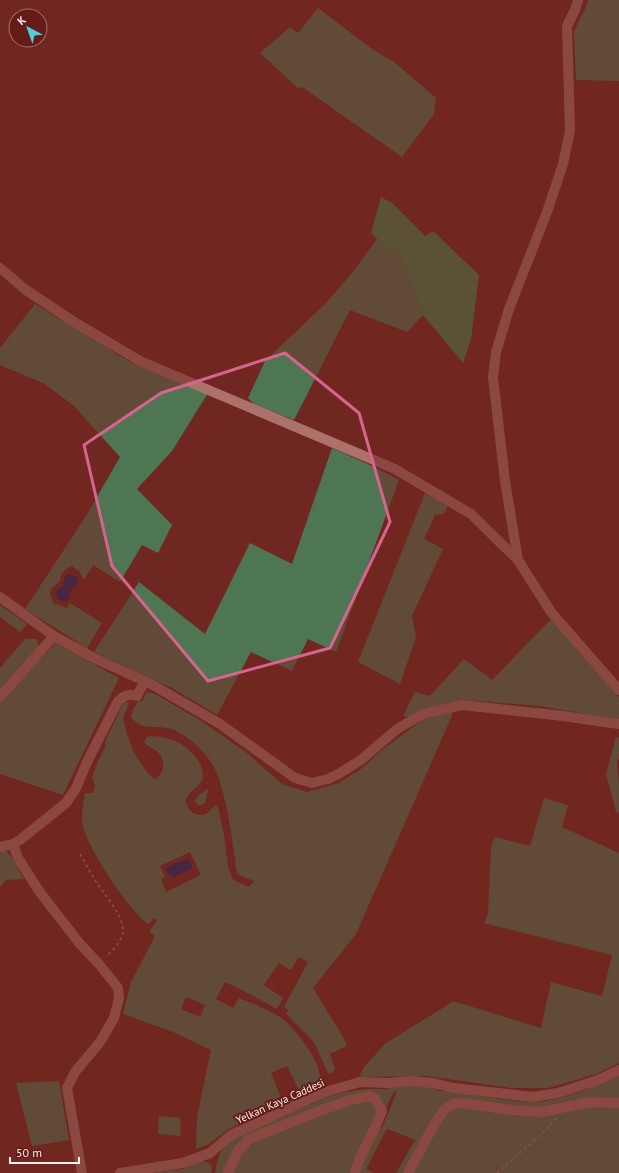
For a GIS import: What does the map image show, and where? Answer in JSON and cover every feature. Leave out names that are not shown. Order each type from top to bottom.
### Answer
[{"type":"street","points":[[518,560],[505,481],[493,377],[496,352],[509,308],[548,212],[563,164],[570,131],[567,26],[578,0]]},
{"type":"street","points":[[0,268],[26,290],[71,320],[140,362],[396,469],[471,514],[518,560],[551,612],[619,690]]},
{"type":"street","points":[[0,597],[54,636],[92,657],[145,681],[220,724],[295,778],[312,783],[328,779],[361,760],[397,729],[423,714],[462,705],[564,716],[619,724]]},
{"type":"street","points":[[0,697],[54,636]]},
{"type":"street","points":[[0,847],[13,844],[20,840],[66,803],[76,788],[87,762],[118,701],[126,695],[137,696],[145,681]]},
{"type":"street","points":[[13,844],[18,858],[39,891],[80,944],[99,964],[118,988],[119,998],[114,1018],[100,1042],[75,1072],[66,1088],[82,1173]]},
{"type":"street","name":"Yelkan Kaya Caddesi","points":[[120,1173],[183,1163],[210,1153],[231,1135],[322,1093],[360,1082],[388,1083],[412,1081],[433,1083],[454,1088],[533,1097],[558,1093],[598,1080],[619,1070]]},
{"type":"street","points":[[228,1173],[237,1152],[249,1139],[322,1110],[351,1100],[369,1096],[375,1099],[382,1111],[355,1173]]},
{"type":"street","points":[[408,1173],[435,1123],[444,1110],[453,1104],[462,1103],[511,1110],[541,1112],[590,1102],[619,1103]]},
{"type":"path","points":[[80,854],[97,883],[114,907],[121,921],[123,932],[115,948],[99,964]]},
{"type":"path","points":[[497,1173],[545,1131],[554,1121],[561,1108]]},
{"type":"highlighted area","points":[[285,353],[359,413],[390,522],[330,648],[208,681],[112,566],[84,445],[161,393]]},
{"type":"green space","points":[[588,0],[619,0],[619,81],[576,80],[574,31]]},
{"type":"green space","points":[[318,8],[372,49],[394,62],[436,98],[434,114],[402,157],[302,87],[299,89],[260,53],[290,27],[298,33]]},
{"type":"green space","points":[[381,197],[392,203],[425,236],[433,231],[479,275],[471,340],[463,363],[423,315],[399,255],[371,233]]},
{"type":"green space","points":[[377,239],[399,255],[423,315],[407,332],[350,310],[294,420],[254,404],[248,398],[265,361],[326,303],[352,273]]},
{"type":"green space","points":[[35,304],[137,365],[208,393],[172,451],[137,489],[172,525],[158,553],[142,545],[120,582],[93,565],[84,580],[80,572],[72,566],[63,572],[60,581],[52,588],[50,593],[53,603],[67,608],[70,603],[102,623],[87,648],[25,609],[86,516],[120,457],[73,405],[43,383],[0,365],[0,348]]},
{"type":"green space","points":[[332,448],[399,480],[336,652],[308,639],[292,671],[251,652],[217,715],[174,689],[94,652],[139,582],[205,634],[250,543],[292,564]]},
{"type":"green space","points":[[425,493],[448,505],[444,514],[435,515],[424,539],[443,549],[412,616],[416,637],[400,684],[358,662]]},
{"type":"green space","points":[[0,605],[27,624],[20,632],[0,617]]},
{"type":"green space","points":[[551,619],[619,697],[619,720],[541,706],[463,700],[423,709],[408,717],[403,716],[415,692],[430,696],[464,659],[492,680]]},
{"type":"green space","points":[[25,639],[37,639],[39,648],[0,692],[0,668]]},
{"type":"green space","points":[[56,643],[119,678],[63,795],[0,774],[0,702]]},
{"type":"green space","points":[[147,692],[155,694],[200,720],[247,753],[282,784],[307,792],[339,783],[361,769],[383,749],[424,719],[454,711],[356,934],[313,988],[347,1046],[330,1054],[335,1069],[331,1074],[328,1073],[314,1042],[286,1014],[289,1010],[284,1007],[308,962],[299,957],[291,970],[279,963],[264,985],[283,998],[277,1009],[225,982],[216,999],[233,1008],[239,998],[269,1011],[284,1020],[303,1041],[314,1058],[318,1067],[321,1084],[301,1094],[287,1066],[271,1073],[283,1103],[229,1129],[207,1145],[196,1149],[197,1117],[211,1050],[173,1032],[123,1014],[131,982],[155,936],[149,932],[157,920],[154,918],[148,924],[131,907],[121,894],[94,852],[84,830],[82,821],[85,793],[93,793],[95,785],[92,779],[97,763],[124,701],[129,703],[123,718],[134,753],[147,772],[155,780],[162,772],[163,762],[158,752],[145,744],[144,742],[147,737],[156,736],[175,741],[191,752],[197,760],[202,768],[203,777],[199,785],[188,796],[186,805],[195,814],[200,815],[207,813],[215,806],[218,807],[224,835],[228,866],[233,880],[249,887],[254,881],[237,873],[223,793],[212,763],[198,746],[180,733],[170,729],[148,727],[138,724],[131,718],[133,709],[139,700],[142,702]],"holes":[[[190,852],[201,875],[166,892],[161,879],[165,877],[160,866]],[[186,997],[205,1005],[200,1017],[181,1009]]]},
{"type":"green space","points":[[616,737],[619,738],[619,759],[617,761],[619,813],[616,812],[606,774]]},
{"type":"green space","points":[[209,788],[205,803],[199,806],[195,801],[196,799]]},
{"type":"green space","points":[[544,798],[568,805],[562,827],[619,853],[619,1063],[596,1074],[548,1088],[511,1088],[426,1076],[361,1077],[360,1074],[364,1067],[386,1043],[453,1001],[541,1028],[551,982],[602,996],[612,955],[484,923],[488,914],[491,847],[495,837],[530,846]]},
{"type":"green space","points":[[0,850],[5,850],[8,853],[24,879],[6,880],[0,887]]},
{"type":"green space","points":[[619,1075],[619,1100],[537,1108],[457,1100],[403,1173],[396,1173],[415,1140],[388,1129],[386,1130],[366,1169],[374,1173],[359,1173],[360,1166],[379,1127],[382,1128],[397,1092],[394,1091],[385,1110],[377,1096],[248,1138],[227,1173],[215,1173],[221,1151],[228,1143],[239,1136],[324,1098],[346,1092],[365,1089],[386,1089],[396,1086],[431,1086],[439,1091],[449,1091],[490,1098],[542,1102],[576,1093]]},
{"type":"green space","points":[[59,1081],[69,1140],[32,1146],[16,1083]]},
{"type":"green space","points":[[367,1099],[374,1103],[378,1113],[351,1173],[233,1173],[239,1156],[250,1142],[294,1123]]},
{"type":"green space","points":[[619,1106],[619,1173],[410,1173],[446,1112],[456,1107],[490,1110]]},
{"type":"green space","points":[[159,1116],[181,1118],[180,1136],[158,1134]]},
{"type":"green space","points":[[202,1160],[212,1166],[211,1173],[152,1173],[183,1169]]},
{"type":"water","points":[[69,574],[76,576],[78,583],[71,590],[69,599],[62,601],[57,598],[56,592],[63,586],[65,576]]},
{"type":"water","points":[[188,858],[193,868],[173,878],[171,875],[169,876],[165,868]]}]
